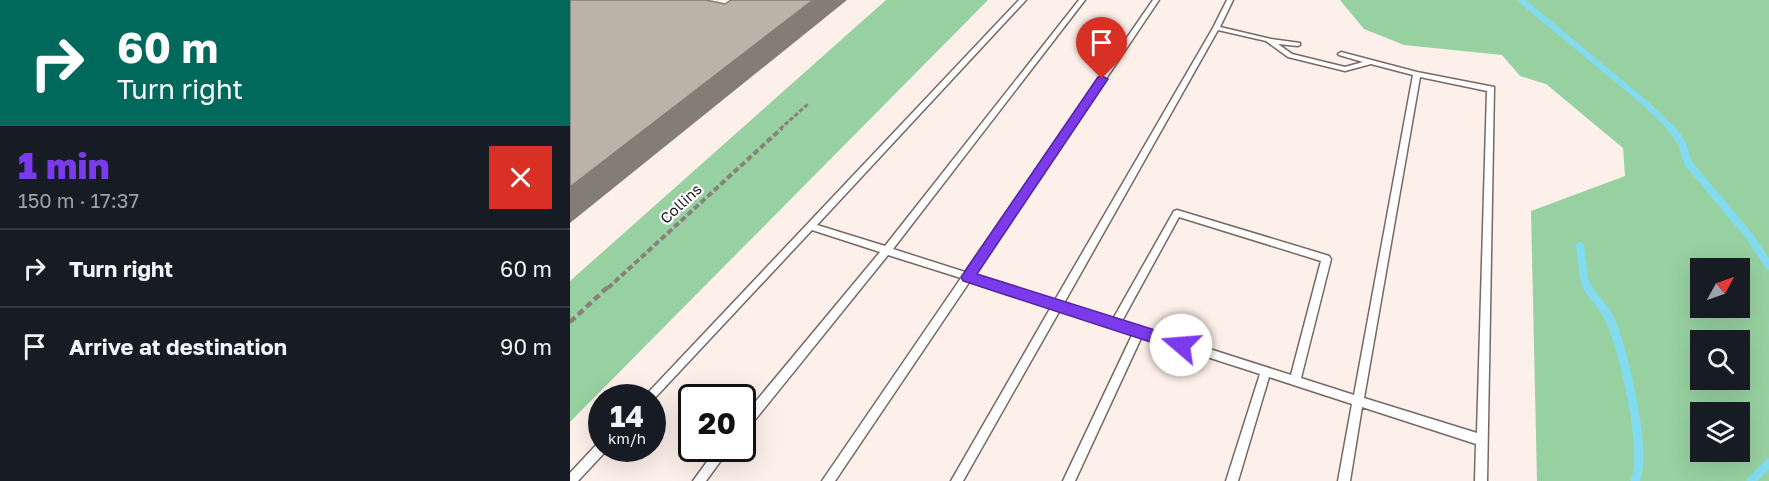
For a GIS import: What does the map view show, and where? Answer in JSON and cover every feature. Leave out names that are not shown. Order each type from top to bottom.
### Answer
[{"type":"lane","points":[[661,384],[1023,0]]},
{"type":"lane","points":[[756,410],[886,251],[1082,0]]},
{"type":"lane","points":[[828,481],[1156,0]]},
{"type":"lane","points":[[957,481],[1230,0]]},
{"type":"lane","points":[[1216,27],[1268,40],[1298,44]]},
{"type":"lane","points":[[1268,40],[1290,56],[1344,69],[1371,62]]},
{"type":"lane","points":[[1341,54],[1417,74],[1491,89],[1482,481]]},
{"type":"lane","points":[[1344,481],[1417,74]]},
{"type":"lane","points":[[1115,325],[1177,213],[1326,259],[1295,381]]},
{"type":"lane","points":[[810,226],[1482,440]]},
{"type":"lane","points":[[1069,481],[1139,332]]},
{"type":"lane","points":[[1232,481],[1266,371]]},
{"type":"lane","points":[[570,480],[588,461]]},
{"type":"lane","points":[[699,481],[714,462]]},
{"type":"path","name":"Collins","points":[[570,322],[808,104]]},
{"type":"green space","points":[[886,0],[988,0],[608,384],[588,384],[588,404],[570,422],[570,281]]},
{"type":"green space","points":[[1340,0],[1769,0],[1769,481],[1537,481],[1531,211],[1625,176],[1623,148],[1546,84],[1520,76],[1502,55],[1404,45],[1364,29]]},
{"type":"building","points":[[570,0],[706,0],[725,4],[731,0],[813,0],[570,187]]},
{"type":"waterway","points":[[1521,0],[1644,102],[1671,128]]},
{"type":"waterway","points":[[1671,128],[1682,143],[1688,163],[1750,237],[1769,266]]},
{"type":"waterway","points":[[1580,246],[1584,279],[1587,287]]},
{"type":"waterway","points":[[1587,287],[1608,316],[1627,373],[1638,448],[1635,481]]},
{"type":"waterway","points":[[1751,481],[1769,463]]},
{"type":"route","points":[[1102,79],[968,277],[1181,345]]}]
